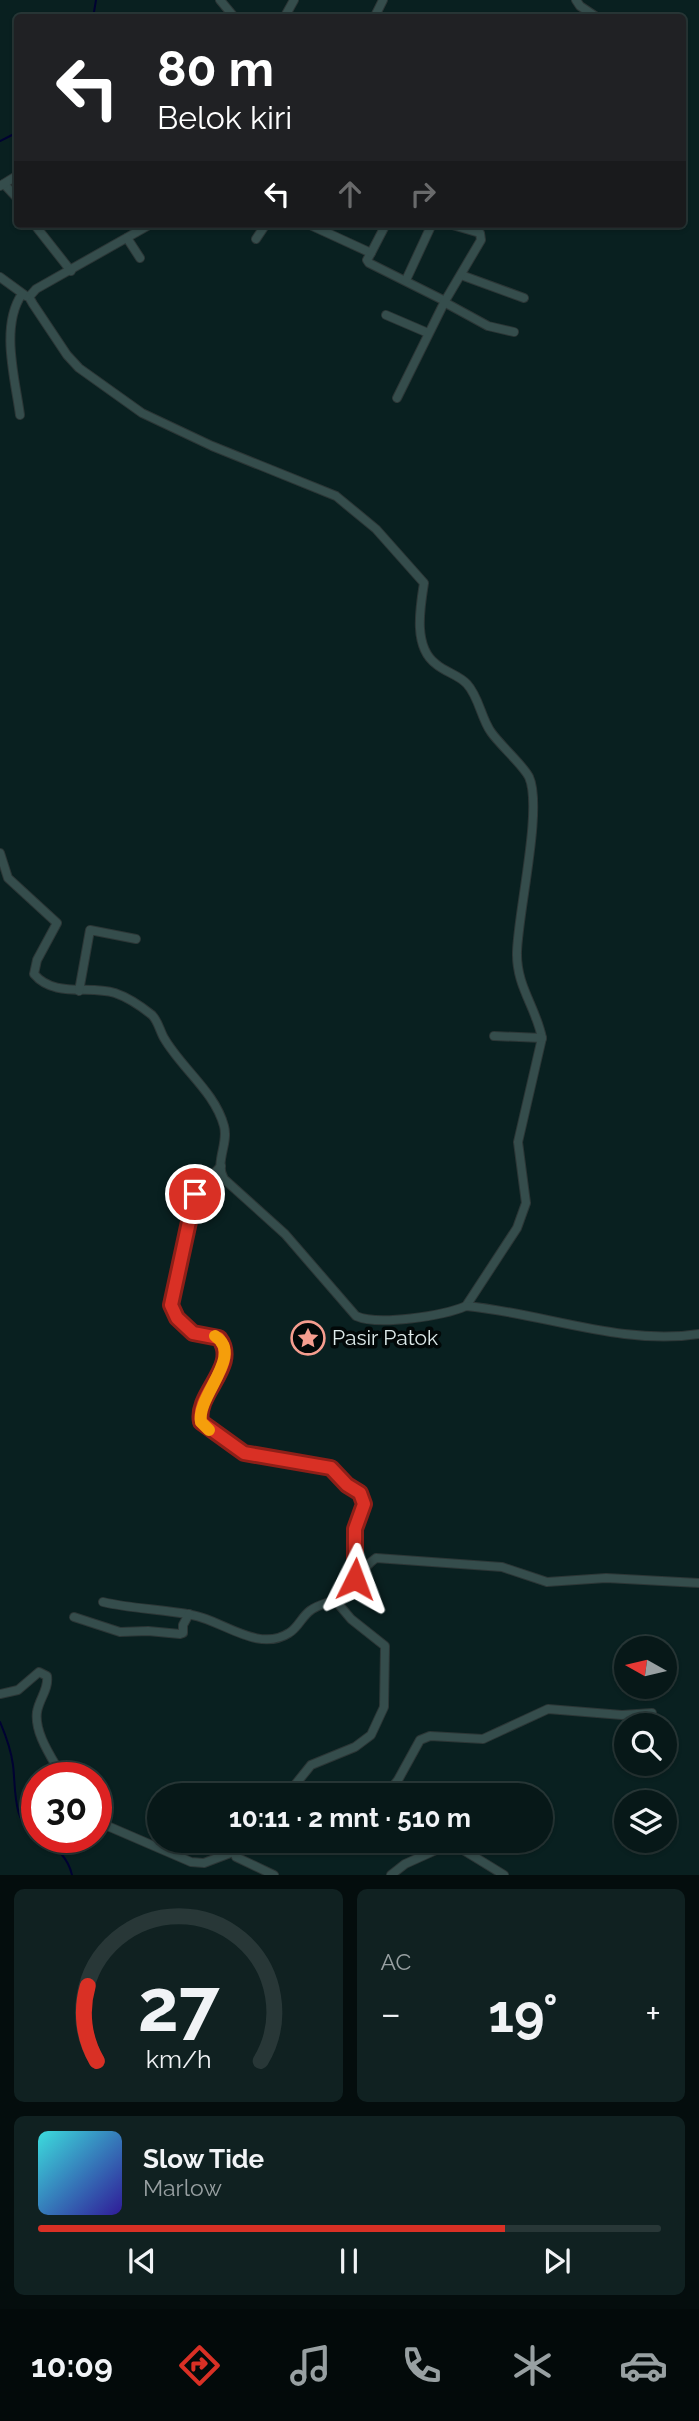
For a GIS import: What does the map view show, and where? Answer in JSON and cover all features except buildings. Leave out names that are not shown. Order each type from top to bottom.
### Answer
[{"type":"street","points":[[220,0],[232,14]]},
{"type":"street","points":[[576,0],[592,14]]},
{"type":"street","points":[[37,228],[71,271]]},
{"type":"street","points":[[20,415],[8,333],[14,309],[26,295],[145,228]]},
{"type":"street","points":[[256,239],[263,228]]},
{"type":"street","points":[[317,228],[371,253]]},
{"type":"street","points":[[384,228],[367,260],[369,263],[406,280],[492,328],[514,332]]},
{"type":"street","points":[[406,280],[430,228]]},
{"type":"street","points":[[397,398],[428,333],[481,236],[468,228]]},
{"type":"street","points":[[127,239],[140,258]]},
{"type":"street","points":[[461,275],[524,298]]},
{"type":"street","points":[[0,277],[26,295],[67,355],[94,379],[142,413],[212,446],[336,496],[376,529],[424,583],[420,619],[424,651],[435,664],[468,684],[489,730],[528,774],[533,787],[529,852],[517,952],[519,980],[542,1038],[518,1142],[526,1203],[517,1228],[466,1306],[450,1313],[401,1320],[356,1316],[285,1234],[224,1179],[221,1166],[224,1126],[205,1090],[183,1066],[164,1037],[155,1017],[113,992],[79,991],[50,986],[34,974],[43,948],[57,923],[8,877],[0,853]]},
{"type":"street","points":[[386,314],[428,333]]},
{"type":"street","points":[[79,991],[90,930],[136,939]]},
{"type":"street","points":[[494,1037],[542,1038]]},
{"type":"street","points":[[221,1166],[195,1194],[171,1305],[177,1318],[196,1334],[219,1338],[225,1351],[221,1370],[200,1411],[201,1422],[244,1453],[327,1466],[360,1493],[364,1504],[355,1529],[355,1579]]},
{"type":"street","points":[[466,1306],[622,1333],[674,1338],[699,1334]]},
{"type":"street","points":[[103,1602],[128,1608],[190,1614],[210,1619],[243,1635],[274,1639],[290,1633],[310,1610],[335,1600],[367,1565],[376,1559],[512,1568],[547,1582],[606,1578],[699,1583]]},
{"type":"street","points":[[297,1783],[311,1766],[355,1747],[371,1735],[384,1707],[384,1645],[351,1619],[335,1600]]},
{"type":"street","points":[[74,1617],[120,1632],[182,1634],[183,1625],[190,1614]]},
{"type":"street","points":[[0,1694],[18,1690],[39,1672],[47,1676],[46,1688],[37,1711],[37,1723],[55,1762]]},
{"type":"street","points":[[396,1783],[420,1740],[430,1736],[483,1738],[548,1709],[614,1714]]},
{"type":"street","points":[[112,1828],[147,1843]]},
{"type":"street","points":[[391,1875],[405,1864],[447,1844],[460,1848],[504,1875]]},
{"type":"street","points":[[170,1853],[191,1862],[204,1863],[230,1853]]},
{"type":"street","points":[[234,1853],[240,1860],[274,1875]]},
{"type":"waterway","points":[[94,14],[96,0]]},
{"type":"waterway","points":[[0,141],[14,134]]},
{"type":"waterway","points":[[0,1722],[12,1759],[15,1794],[21,1818]]},
{"type":"waterway","points":[[60,1853],[68,1863],[72,1875]]},
{"type":"slow traffic","points":[[209,1430],[201,1422],[200,1411],[225,1358],[223,1343],[215,1336]]},
{"type":"place","name":"Pasir Patok","points":[[308,1338]]},
{"type":"route","points":[[195,1194],[171,1305],[177,1318],[193,1333],[215,1336],[223,1343],[225,1358],[200,1411],[201,1422],[204,1427],[244,1453],[327,1466],[360,1493],[364,1504],[355,1529],[355,1579]]}]
